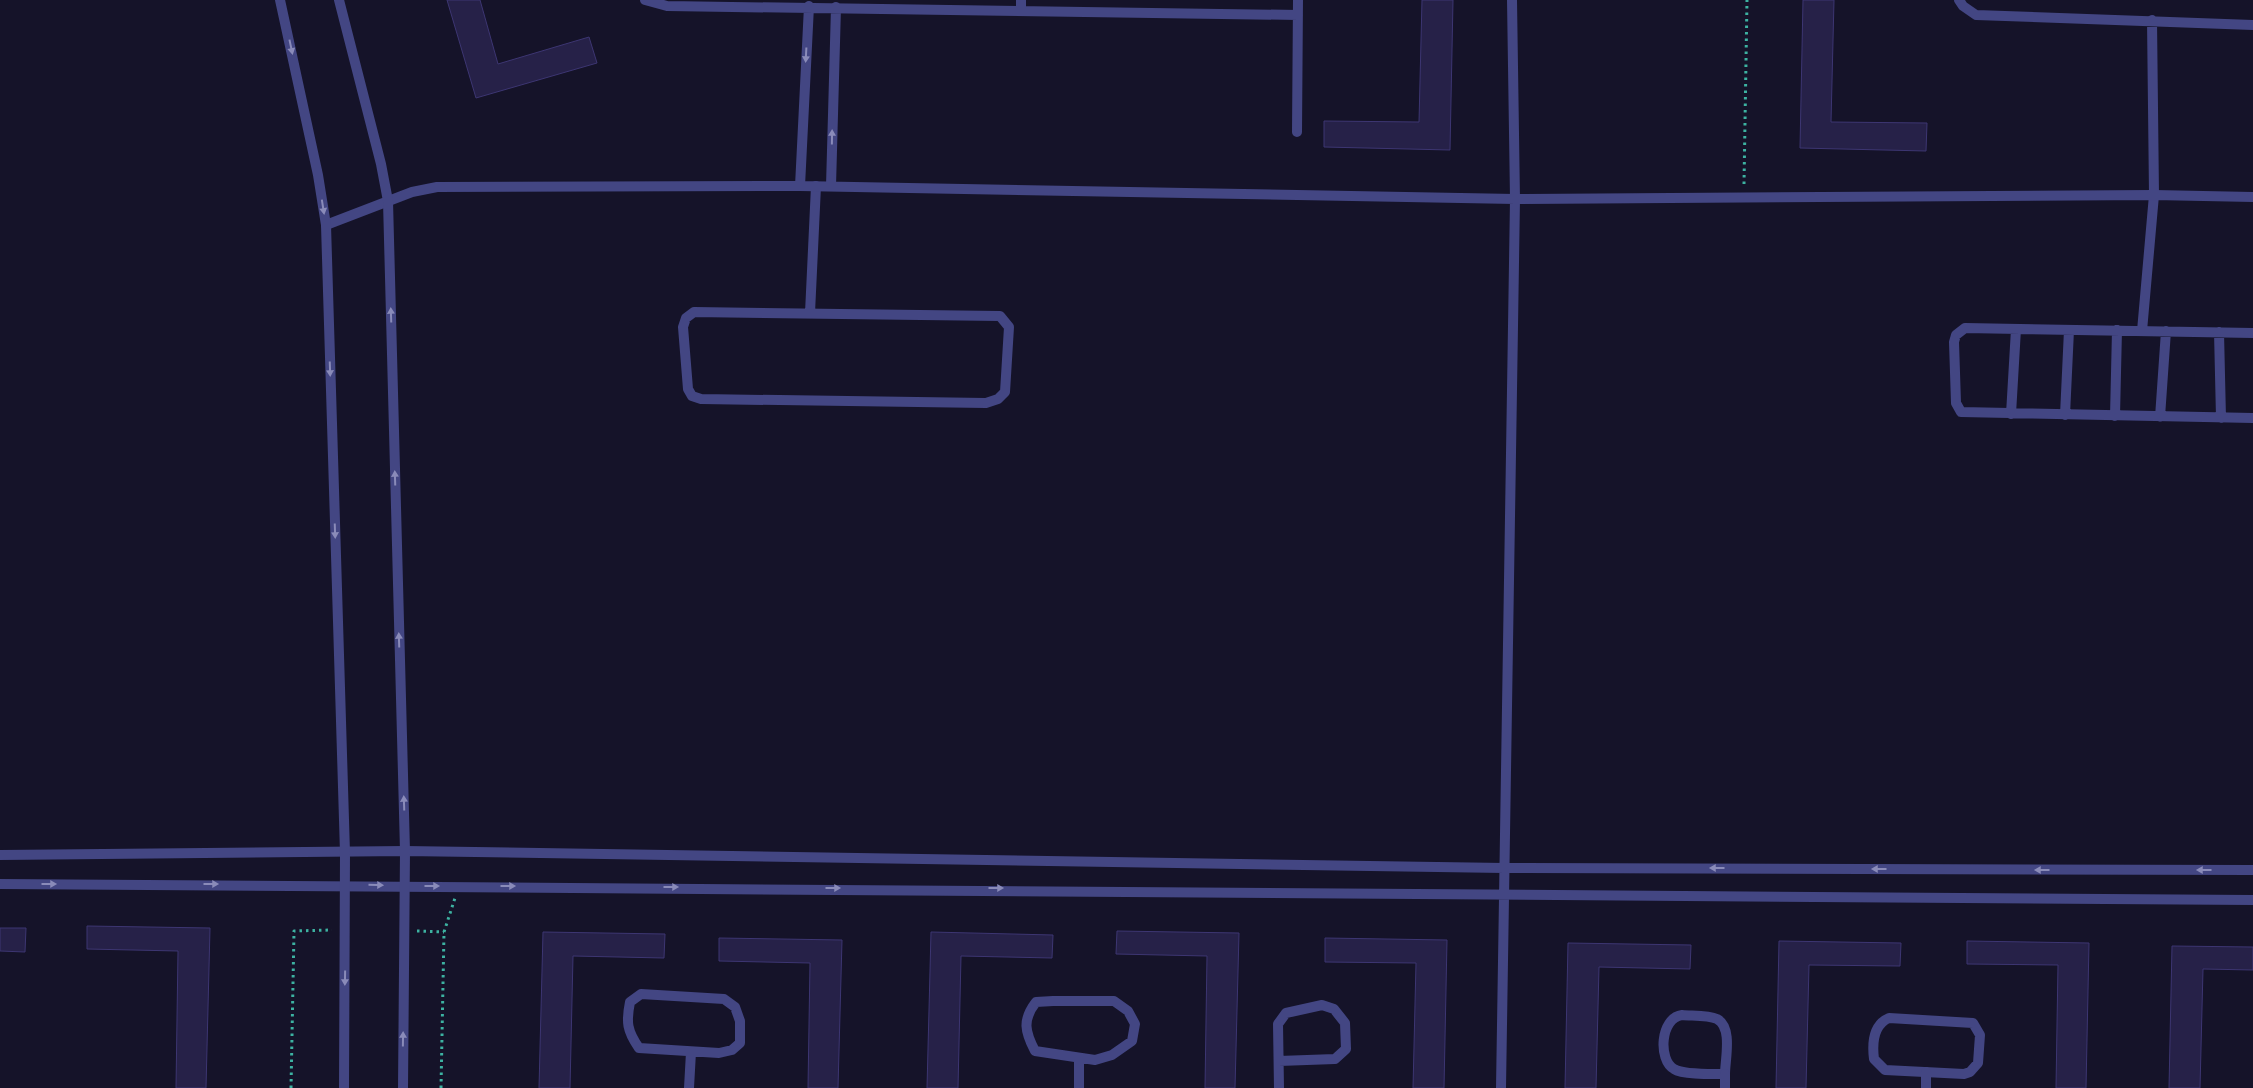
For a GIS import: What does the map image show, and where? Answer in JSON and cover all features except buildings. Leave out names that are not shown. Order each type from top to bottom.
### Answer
[{"type":"street","points":[[280,0],[316,166],[326,225],[346,884],[344,1088]]},
{"type":"street","points":[[339,0],[381,164],[388,201],[405,852],[402,1088]]},
{"type":"street","points":[[645,0],[667,6],[1021,5],[1298,15]]},
{"type":"street","points":[[1297,132],[1298,0]]},
{"type":"street","points":[[1501,1088],[1515,198],[1512,0]]},
{"type":"street","points":[[1959,0],[1963,6],[1976,15],[2253,25]]},
{"type":"street","points":[[800,186],[809,6]]},
{"type":"street","points":[[831,186],[836,7]]},
{"type":"street","points":[[2142,331],[2154,196],[2152,20]]},
{"type":"street","points":[[326,225],[388,201],[425,188],[437,186],[831,186],[1515,198],[2253,197]]},
{"type":"street","points":[[810,313],[816,186]]},
{"type":"street","points":[[694,312],[810,313],[1000,316],[1009,327],[1005,392],[998,399],[986,403],[701,400],[692,396],[688,388],[683,327],[686,318],[694,312]]},
{"type":"street","points":[[2253,333],[1965,328],[1956,335],[1954,342],[1956,403],[1961,412],[2253,418]]},
{"type":"street","points":[[2011,414],[2016,329]]},
{"type":"street","points":[[2065,415],[2069,330]]},
{"type":"street","points":[[2115,416],[2118,330]]},
{"type":"street","points":[[2160,417],[2166,331]]},
{"type":"street","points":[[2219,332],[2220,418]]},
{"type":"street","points":[[0,855],[405,852],[1504,868],[2253,870]]},
{"type":"street","points":[[0,884],[346,884],[1504,892],[2253,900]]},
{"type":"street","points":[[641,994],[724,999],[736,1007],[740,1021],[740,1043],[732,1050],[719,1053],[691,1052],[639,1048],[629,1034],[627,1016],[630,1002],[641,994]]},
{"type":"street","points":[[1114,1001],[1128,1011],[1135,1024],[1132,1041],[1112,1055],[1095,1060],[1079,1059],[1035,1051],[1026,1033],[1028,1012],[1036,1002],[1114,1001]]},
{"type":"street","points":[[1279,1088],[1278,1024],[1286,1013],[1322,1005],[1334,1009],[1345,1023],[1346,1049],[1335,1058],[1280,1061]]},
{"type":"street","points":[[1725,1074],[1676,1071],[1668,1064],[1664,1053],[1665,1027],[1672,1018],[1677,1016],[1716,1018],[1721,1022],[1726,1033],[1725,1088]]},
{"type":"street","points":[[1889,1018],[1967,1021],[1977,1026],[1980,1035],[1980,1057],[1975,1068],[1964,1074],[1926,1072],[1890,1071],[1880,1067],[1873,1053],[1875,1032],[1880,1024],[1889,1018]]},
{"type":"street","points":[[689,1088],[691,1052]]},
{"type":"street","points":[[1079,1059],[1080,1088]]},
{"type":"street","points":[[1926,1072],[1926,1088]]},
{"type":"path","points":[[1744,197],[1746,0]]},
{"type":"path","points":[[441,1088],[444,932],[459,886]]},
{"type":"path","points":[[291,1088],[294,931],[345,929]]},
{"type":"path","points":[[405,930],[444,932]]}]
